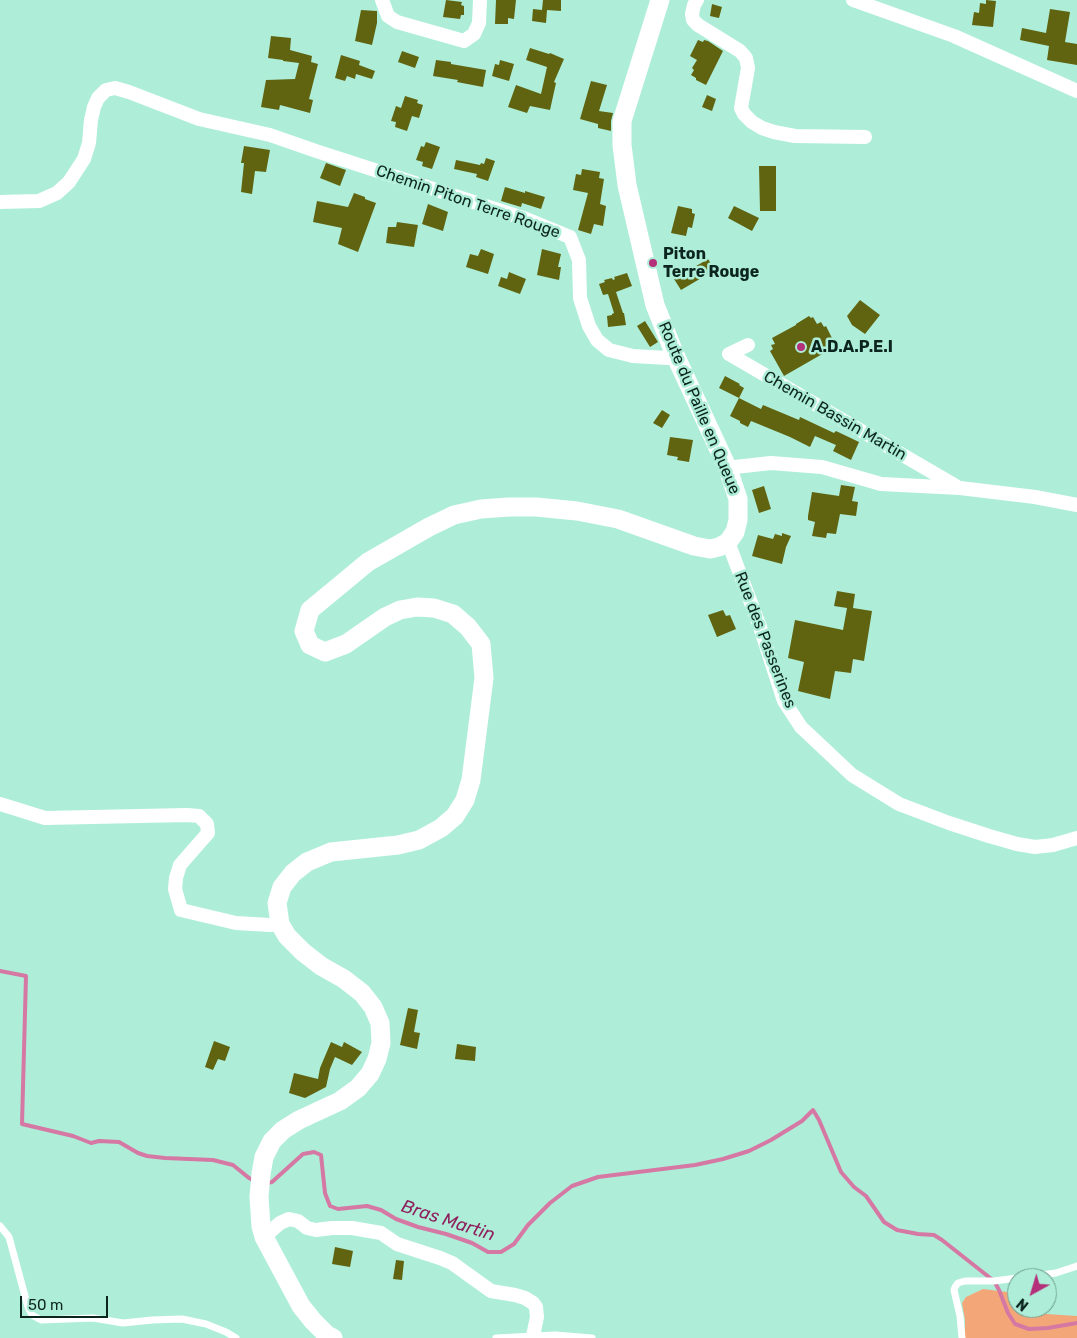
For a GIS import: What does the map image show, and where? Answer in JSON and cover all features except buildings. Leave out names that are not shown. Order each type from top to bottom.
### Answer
[{"type":"main road","name":"Route du Paille en Queue","points":[[660,0],[622,121],[622,145],[626,184],[652,295],[675,355],[728,469],[738,499],[738,520],[735,532],[728,542]]},
{"type":"main road","points":[[333,1338],[327,1335],[313,1321],[301,1306],[264,1237],[261,1226],[259,1197],[261,1174],[264,1157],[272,1141],[283,1130],[299,1120],[340,1101],[358,1088],[370,1074],[377,1059],[381,1043],[380,1023],[373,1007],[362,993],[302,952],[287,936],[280,924],[277,903],[282,887],[293,873],[307,862],[331,852],[398,845],[419,840],[441,828],[455,816],[464,800],[471,780],[484,678],[481,644],[468,627],[453,614],[434,608],[417,607],[400,610],[385,617],[346,644],[325,652],[310,645],[304,631],[310,610],[368,562],[454,515],[481,509],[510,506],[577,511],[618,519],[694,546],[710,549],[728,542]]},
{"type":"street","points":[[382,0],[388,16],[397,22],[464,41],[474,34],[479,22],[480,0]]},
{"type":"street","points":[[697,0],[692,14],[693,20],[740,51],[746,58],[748,68],[742,108],[744,114],[752,122],[774,132],[795,136],[865,137]]},
{"type":"street","points":[[853,0],[954,36],[1077,91]]},
{"type":"street","name":"Chemin Piton Terre Rouge","points":[[0,202],[39,201],[57,193],[69,182],[84,159],[90,143],[94,106],[98,98],[106,90],[115,88],[199,119],[270,135],[526,219],[570,237],[579,260],[580,298],[589,326],[597,340],[609,350],[632,356],[668,358],[675,355]]},
{"type":"street","name":"Chemin Bassin Martin","points":[[748,345],[729,354],[960,488]]},
{"type":"street","name":"Chemin Bassin Martin","points":[[728,469],[771,464],[822,467],[881,484],[960,488],[1034,497],[1077,505]]},
{"type":"street","name":"Rue des Passerines","points":[[728,542],[760,627],[784,701],[801,727],[852,775],[899,804],[989,836],[1035,847],[1053,845],[1077,838]]},
{"type":"street","points":[[0,804],[45,818],[199,816],[207,824],[208,833],[180,864],[175,889],[181,910],[236,923],[280,924]]},
{"type":"street","points":[[264,1237],[280,1223],[289,1219],[298,1221],[307,1228],[316,1230],[352,1228],[381,1233],[397,1244],[452,1263],[491,1291],[525,1298],[532,1302],[536,1307],[537,1316],[533,1336]]},
{"type":"lane","points":[[0,1226],[9,1237],[28,1307],[32,1315],[41,1320],[93,1318],[123,1323],[152,1320],[182,1320],[206,1324],[236,1338]]},
{"type":"lane","points":[[962,1338],[960,1316],[954,1290],[958,1283],[966,1281],[994,1281],[1056,1273],[1077,1266]]},
{"type":"lane","points":[[496,1338],[555,1335],[592,1338]]},
{"type":"shaded area","points":[[983,1289],[1007,1292],[1007,1318],[1057,1318],[1057,1315],[1077,1316],[1077,1338],[965,1338],[965,1320],[962,1303],[966,1297]]},
{"type":"waterway","name":"Bras Martin","points":[[0,971],[26,976],[22,1124],[73,1136],[91,1143],[99,1141],[119,1142],[147,1156],[213,1160],[233,1165],[255,1181]]},
{"type":"waterway","name":"Bras Martin","points":[[267,1183],[272,1182],[303,1154],[314,1152],[321,1155],[325,1193],[330,1206],[338,1209],[367,1206],[381,1210],[396,1219],[418,1227],[472,1243],[488,1252],[501,1252],[514,1244],[528,1225],[550,1203],[572,1186],[598,1177],[695,1165],[749,1151],[802,1121],[813,1110],[841,1172],[854,1187],[866,1196],[884,1222],[897,1230],[934,1235],[942,1240],[994,1281],[1015,1324],[1029,1329],[1077,1323]]},
{"type":"place","name":"Piton Terre Rouge","points":[[653,263]]},
{"type":"place","name":"A.D.A.P.E.I","points":[[801,347]]}]
